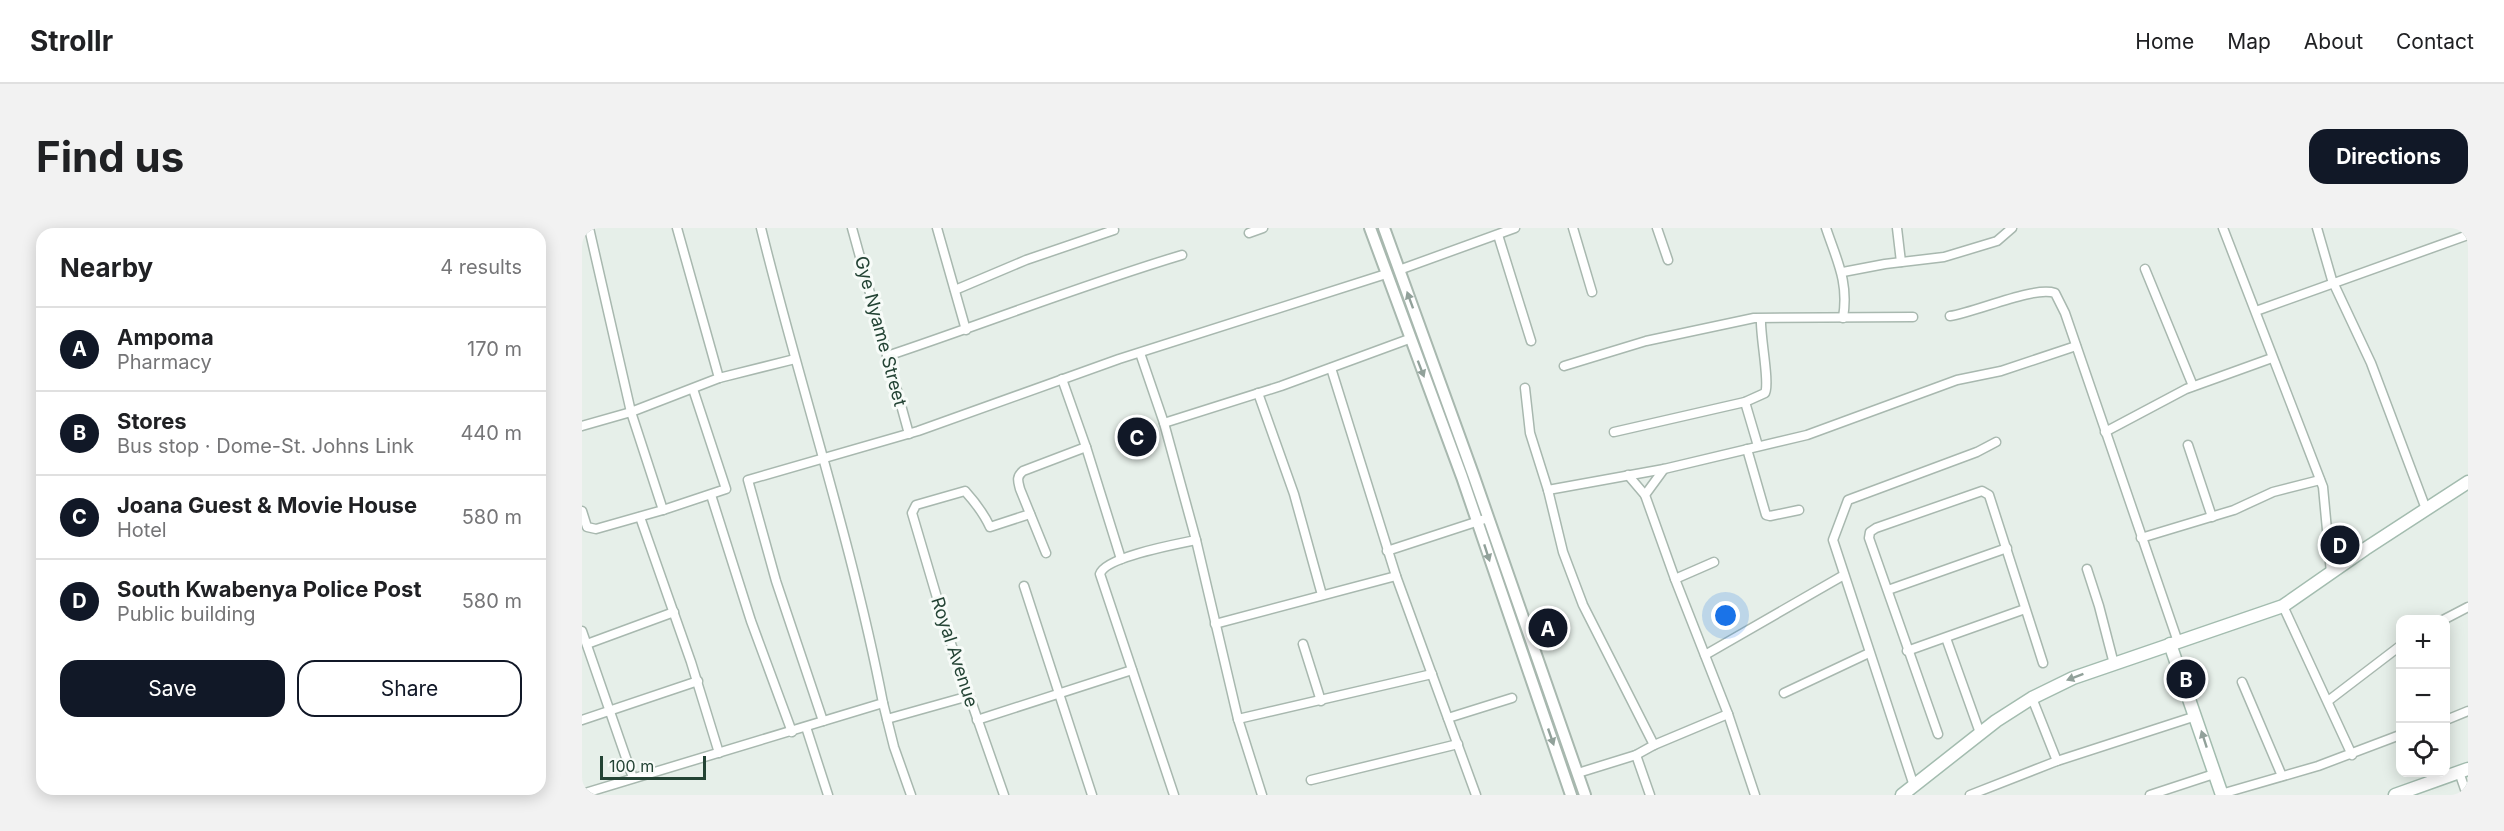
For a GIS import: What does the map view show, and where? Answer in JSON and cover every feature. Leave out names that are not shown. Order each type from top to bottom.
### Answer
[{"type":"main road","points":[[1902,795],[1980,733],[2032,698],[2073,678],[2283,606],[2468,482]]},
{"type":"main road","points":[[2174,643],[2221,795]]},
{"type":"main road","points":[[2396,795],[2464,771]]},
{"type":"street","points":[[589,228],[631,412],[663,510]]},
{"type":"street","points":[[677,228],[719,378]]},
{"type":"street","points":[[761,228],[868,628],[894,747],[911,795]]},
{"type":"street","name":"Gye Nyame Street","points":[[852,228],[909,434]]},
{"type":"street","points":[[937,228],[966,330]]},
{"type":"street","points":[[1249,233],[1263,228]]},
{"type":"street","points":[[1370,228],[1477,522],[1571,795]]},
{"type":"street","points":[[1384,228],[1585,795]]},
{"type":"street","points":[[1399,270],[1515,228]]},
{"type":"street","points":[[1573,228],[1592,292]]},
{"type":"street","points":[[1657,228],[1668,260]]},
{"type":"street","points":[[1826,228],[1843,272],[1845,296],[1843,318]]},
{"type":"street","points":[[1897,228],[1901,262]]},
{"type":"street","points":[[1843,272],[1901,262],[1936,259],[1992,243],[2003,238],[2012,228]]},
{"type":"street","points":[[2223,228],[2320,480],[2324,497],[2331,573]]},
{"type":"street","points":[[2317,228],[2334,284],[2371,363],[2426,509]]},
{"type":"street","points":[[955,290],[1026,260],[1114,230]]},
{"type":"street","points":[[2256,311],[2468,235]]},
{"type":"street","points":[[1498,236],[1531,341]]},
{"type":"street","points":[[887,356],[966,330],[1050,297],[1182,255]]},
{"type":"street","points":[[2145,268],[2193,386]]},
{"type":"street","points":[[823,721],[776,581],[748,480],[909,434],[1062,379],[1386,274]]},
{"type":"street","points":[[1950,316],[1976,311],[2025,295],[2050,291],[2055,293],[2076,346],[2174,643]]},
{"type":"street","points":[[1564,366],[1646,341],[1754,318],[1913,317]]},
{"type":"street","points":[[1614,432],[1745,402],[1765,393],[1768,387],[1762,356],[1761,319]]},
{"type":"street","points":[[1164,423],[1331,368],[1409,339]]},
{"type":"street","points":[[1548,490],[1664,468],[1807,435],[1948,383],[2001,371],[2076,346]]},
{"type":"street","points":[[1140,353],[1164,423],[1196,540],[1238,719],[1262,795]]},
{"type":"street","points":[[2105,432],[2172,395],[2272,358]]},
{"type":"street","points":[[582,426],[631,412],[719,378],[795,359]]},
{"type":"street","points":[[1331,368],[1395,576],[1476,795]]},
{"type":"street","points":[[1062,379],[1121,559]]},
{"type":"street","points":[[582,511],[587,527],[590,529],[640,517],[726,489],[693,388]]},
{"type":"street","points":[[1525,388],[1530,433],[1548,490],[1563,552],[1583,605],[1654,745]]},
{"type":"street","points":[[1258,393],[1294,494],[1322,595]]},
{"type":"street","points":[[1745,402],[1758,446]]},
{"type":"street","points":[[1914,786],[1833,540],[1848,500],[1967,456],[1996,442]]},
{"type":"street","points":[[2188,445],[2212,517]]},
{"type":"street","points":[[1046,553],[1017,480],[1023,471],[1086,447]]},
{"type":"street","points":[[1747,449],[1766,515],[1799,510]]},
{"type":"street","points":[[1645,495],[1664,468]]},
{"type":"street","points":[[1628,475],[1645,495],[1728,714],[1755,795]]},
{"type":"street","points":[[2141,538],[2234,510],[2267,494],[2320,480]]},
{"type":"street","name":"Royal Avenue","points":[[1004,795],[969,696],[912,513],[916,505],[965,491],[990,526],[1030,514]]},
{"type":"street","points":[[1938,734],[1907,651],[1869,538],[1870,532],[1982,491],[1986,492],[2007,548],[2043,663]]},
{"type":"street","points":[[711,495],[751,621],[792,732]]},
{"type":"street","points":[[640,517],[698,681],[719,753]]},
{"type":"street","points":[[1387,551],[1488,518]]},
{"type":"street","points":[[1174,795],[1100,574],[1105,566],[1121,559],[1196,540]]},
{"type":"street","points":[[1888,590],[2007,548]]},
{"type":"street","points":[[1675,579],[1714,562]]},
{"type":"street","points":[[2087,569],[2114,664]]},
{"type":"street","points":[[1705,655],[1844,575]]},
{"type":"street","points":[[1215,624],[1395,576]]},
{"type":"street","points":[[1024,586],[1092,795]]},
{"type":"street","points":[[2283,606],[2352,755]]},
{"type":"street","points":[[2450,616],[2468,607]]},
{"type":"street","points":[[1907,651],[2025,609]]},
{"type":"street","points":[[587,644],[674,612]]},
{"type":"street","points":[[582,631],[633,778]]},
{"type":"street","points":[[1946,638],[1980,733]]},
{"type":"street","points":[[1303,644],[1321,701]]},
{"type":"street","points":[[2328,701],[2396,649]]},
{"type":"street","points":[[1784,693],[1869,653]]},
{"type":"street","points":[[977,720],[1132,670]]},
{"type":"street","points":[[1238,719],[1432,674]]},
{"type":"street","points":[[582,720],[698,681]]},
{"type":"street","points":[[2242,682],[2282,776]]},
{"type":"street","points":[[887,719],[969,696]]},
{"type":"street","points":[[1448,718],[1512,698]]},
{"type":"street","points":[[2032,698],[2057,761]]},
{"type":"street","points":[[582,794],[883,703]]},
{"type":"street","points":[[2450,718],[2468,711]]},
{"type":"street","points":[[1578,773],[1636,755],[1654,745],[1728,714]]},
{"type":"street","points":[[1970,795],[2057,761],[2196,716]]},
{"type":"street","points":[[806,727],[828,795]]},
{"type":"street","points":[[2221,795],[2352,755],[2396,737]]},
{"type":"street","points":[[1311,780],[1458,744]]},
{"type":"street","points":[[1636,755],[1650,795]]},
{"type":"street","points":[[2464,771],[2467,795]]},
{"type":"street","points":[[2150,795],[2214,774]]},
{"type":"place","name":"Joana Guest & Movie House","points":[[1137,437]]},
{"type":"place","name":"South Kwabenya Police Post","points":[[2340,545]]},
{"type":"place","name":"Ampoma","points":[[1548,628]]},
{"type":"place","name":"Stores","points":[[2186,679]]}]
